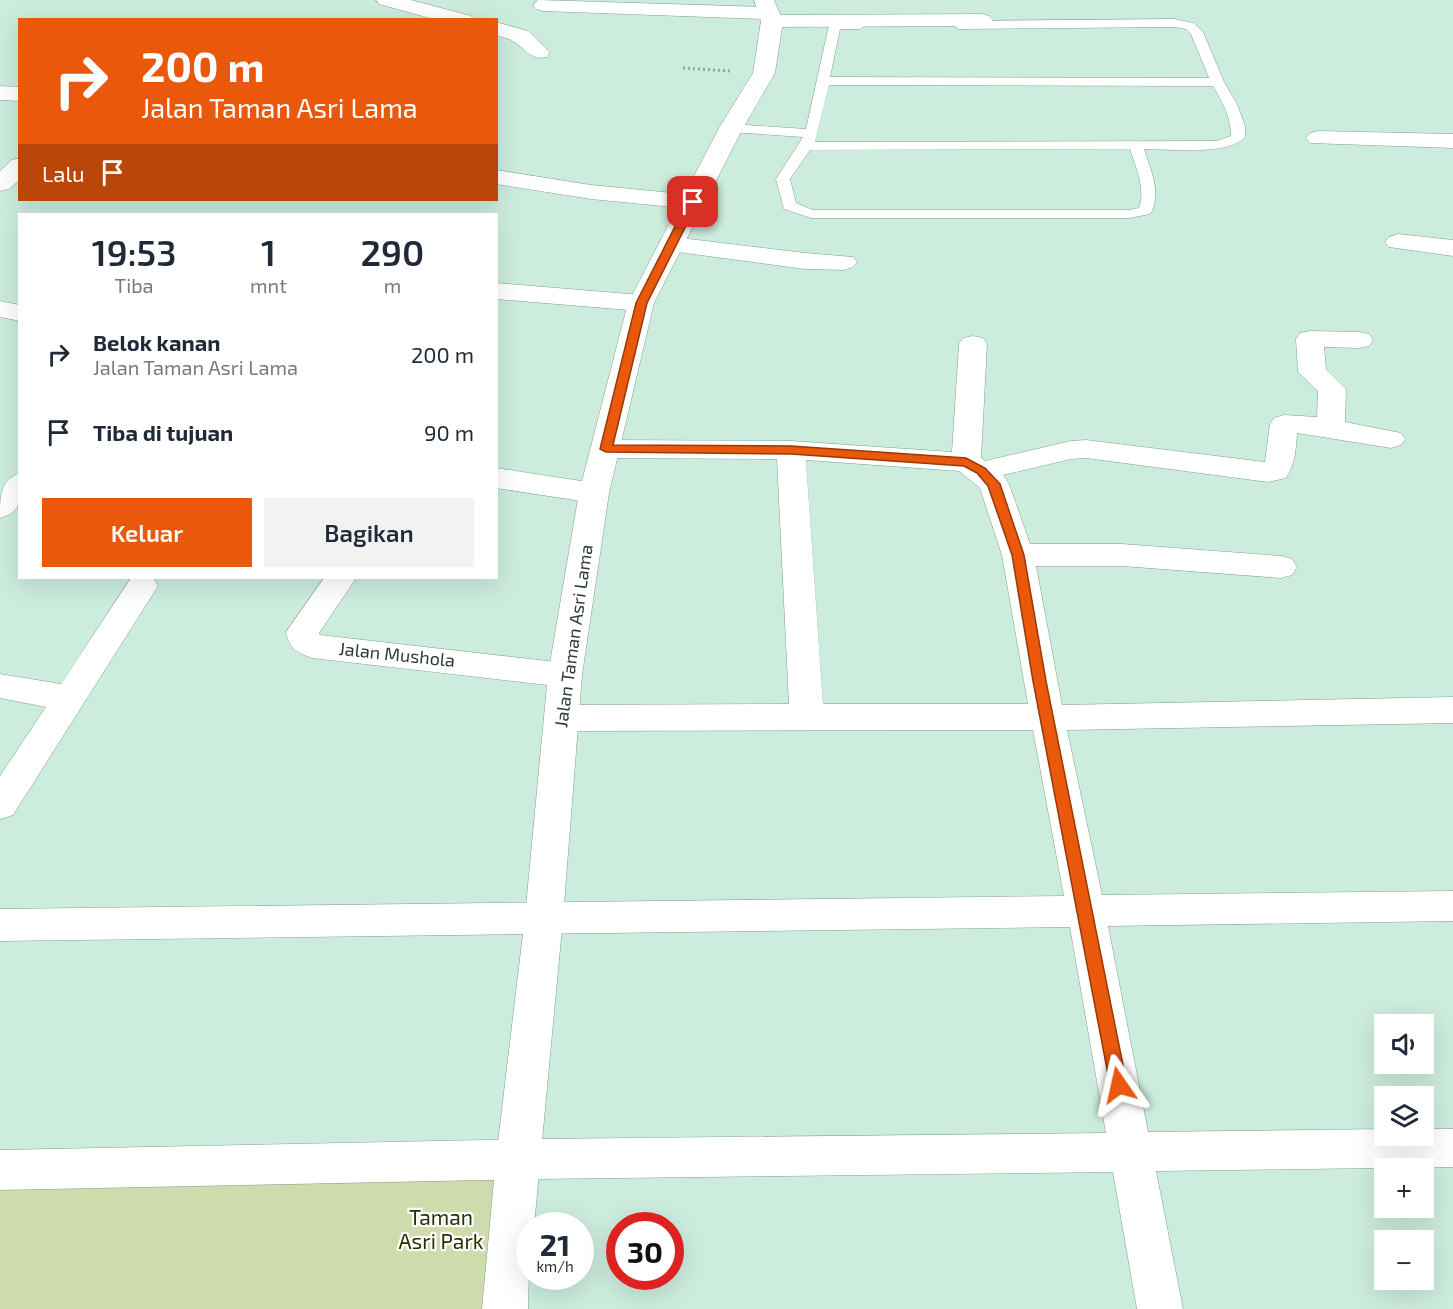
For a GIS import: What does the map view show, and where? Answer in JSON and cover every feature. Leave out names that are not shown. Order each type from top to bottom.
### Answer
[{"type":"street","points":[[386,0],[428,5],[459,18]]},
{"type":"street","points":[[543,5],[982,20]]},
{"type":"street","name":"Jalan Taman Asri Lama","points":[[505,1309],[517,1159],[544,917],[565,675],[594,493],[641,303],[731,128],[764,73],[768,12]]},
{"type":"street","points":[[498,29],[520,36],[540,52]]},
{"type":"street","points":[[0,93],[18,94]]},
{"type":"street","points":[[1318,138],[1453,141]]},
{"type":"street","points":[[0,184],[18,167]]},
{"type":"street","points":[[498,177],[591,192],[693,202]]},
{"type":"street","points":[[1398,242],[1453,248]]},
{"type":"street","points":[[672,245],[805,261],[844,262]]},
{"type":"street","points":[[498,291],[641,303]]},
{"type":"street","points":[[0,309],[18,313]]},
{"type":"street","points":[[1331,428],[1332,389],[1312,372],[1310,339],[1359,340]]},
{"type":"street","points":[[973,344],[974,466],[994,484],[1018,555],[1160,1309]]},
{"type":"street","points":[[606,449],[791,450],[974,466],[1086,449],[1268,472],[1276,471],[1279,465],[1284,424],[1331,428],[1391,439]]},
{"type":"street","points":[[791,450],[807,718]]},
{"type":"street","points":[[498,478],[594,493]]},
{"type":"street","points":[[0,508],[18,486]]},
{"type":"street","points":[[1018,555],[1122,555],[1281,567]]},
{"type":"street","name":"Jalan Mushola","points":[[339,579],[302,632],[304,640],[312,646],[565,675]]},
{"type":"street","points":[[0,805],[142,586]]},
{"type":"street","points":[[0,686],[68,698]]},
{"type":"street","points":[[562,718],[1005,716],[1047,718],[1453,710]]},
{"type":"street","points":[[0,925],[1453,906]]},
{"type":"street","points":[[0,1170],[517,1159],[1453,1148]]},
{"type":"lane","points":[[731,128],[809,140],[1135,144],[1216,145],[1231,142],[1238,137],[1238,126],[1194,28],[1174,23],[835,25],[825,81],[809,140],[783,179],[789,206],[811,214],[1129,214],[1145,211],[1149,204],[1149,193],[1135,144]]},
{"type":"lane","points":[[825,81],[1217,82]]},
{"type":"path","points":[[683,68],[730,71]]},
{"type":"green space","name":"Taman Asri Park","points":[[524,1150],[520,1212],[516,1212],[515,1309],[0,1309],[0,1167]]},
{"type":"route","points":[[693,202],[641,303],[606,449],[791,450],[966,462],[981,471],[994,484],[1018,555],[1040,681],[1119,1085]]}]
